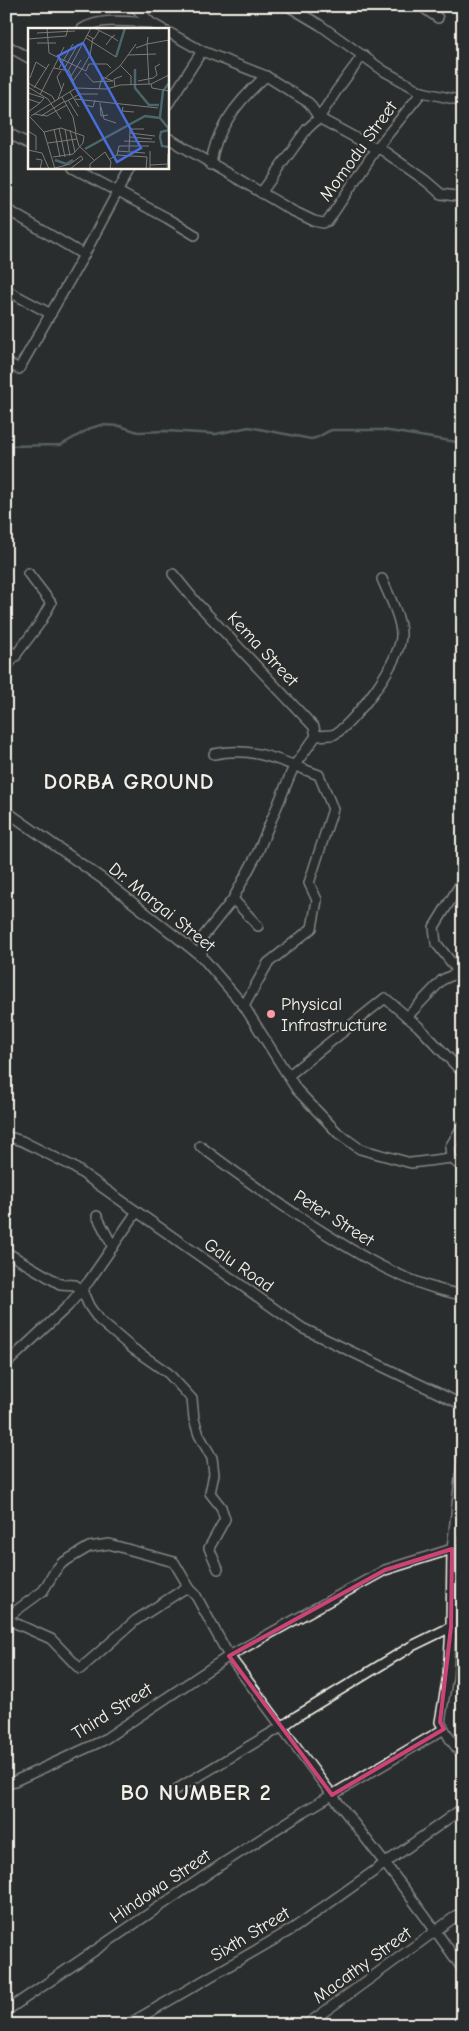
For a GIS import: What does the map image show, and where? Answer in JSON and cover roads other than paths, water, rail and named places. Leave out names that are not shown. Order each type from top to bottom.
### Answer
[{"type":"street","points":[[134,6],[160,28]]},
{"type":"street","points":[[288,6],[384,71],[422,92],[463,101]]},
{"type":"street","points":[[421,6],[438,18]]},
{"type":"street","points":[[83,28],[89,24],[102,22],[151,22]]},
{"type":"street","points":[[169,33],[202,51],[266,76],[309,103],[319,118],[377,148],[426,181],[441,194],[463,197]]},
{"type":"street","points":[[6,44],[28,57]]},
{"type":"street","points":[[169,102],[202,51]]},
{"type":"street","points":[[169,139],[211,165],[261,192],[308,129],[319,118],[363,55]]},
{"type":"street","points":[[211,165],[212,151],[226,122],[250,90],[266,76]]},
{"type":"street","name":"Momodu Street","points":[[261,192],[314,221],[323,223],[328,220],[377,148],[422,92]]},
{"type":"street","points":[[6,132],[28,143]]},
{"type":"street","points":[[75,169],[168,218],[194,235]]},
{"type":"street","points":[[6,362],[19,369],[84,255],[129,169]]},
{"type":"street","points":[[6,209],[84,255]]},
{"type":"street","points":[[6,290],[51,314]]},
{"type":"street","points":[[6,668],[40,623],[50,603],[28,573]]},
{"type":"street","name":"Kema Street","points":[[173,574],[196,602],[314,727],[316,736]]},
{"type":"street","points":[[202,957],[202,938],[233,899],[257,854],[294,766],[316,736],[334,734],[354,717],[389,670],[400,650],[401,633],[382,579]]},
{"type":"street","points":[[6,648],[16,656]]},
{"type":"street","points":[[214,754],[233,750],[260,752],[319,775],[333,809],[309,883],[318,900],[312,928],[268,963],[244,1006]]},
{"type":"street","name":"Dr. Margai Street","points":[[6,811],[104,880],[202,957],[244,1006],[297,1090],[338,1133],[360,1149],[411,1164],[451,1158]]},
{"type":"street","points":[[407,1017],[442,980],[460,971],[436,943],[434,927],[463,880]]},
{"type":"street","points":[[233,899],[258,926]]},
{"type":"street","points":[[288,1076],[385,998],[407,1017],[463,1074]]},
{"type":"street","points":[[463,1125],[450,1147],[451,1158],[463,1168]]},
{"type":"street","name":"Galu Road","points":[[6,1136],[22,1141],[72,1166],[136,1213],[302,1328],[463,1405]]},
{"type":"street","name":"Peter Street","points":[[200,1146],[252,1186],[342,1245],[398,1276],[463,1295]]},
{"type":"street","points":[[6,1364],[68,1306],[82,1290],[136,1213]]},
{"type":"street","points":[[97,1216],[113,1246]]},
{"type":"street","points":[[6,1252],[60,1284],[76,1285],[82,1290],[89,1306],[99,1320],[132,1348],[168,1373],[192,1399],[194,1419],[199,1435],[212,1458],[214,1474],[210,1493],[221,1507],[225,1519],[209,1548],[218,1569]]},
{"type":"street","points":[[463,1452],[452,1549],[448,1675],[440,1722],[463,1756]]},
{"type":"street","points":[[453,1538],[463,1538]]},
{"type":"street","points":[[190,1589],[184,1589],[136,1620],[80,1669],[51,1639],[6,1619],[43,1591],[62,1563],[89,1547],[109,1544],[174,1562],[195,1594],[229,1656],[437,1931],[463,1970]]},
{"type":"street","name":"Third Street","points":[[6,1784],[102,1741],[229,1656],[386,1570],[452,1549]]},
{"type":"street","points":[[177,1789],[412,1646],[451,1627]]},
{"type":"street","name":"Hindowa Street","points":[[6,2011],[225,1862],[334,1794],[444,1729]]},
{"type":"street","name":"Sixth Street","points":[[127,2025],[294,1928],[463,1808]]},
{"type":"street","name":"Macathy Street","points":[[306,2025],[463,1911]]},
{"type":"street","points":[[455,2025],[463,2019]]},
{"type":"waterway","points":[[6,446],[61,445],[91,428],[101,425],[120,426],[138,432],[166,431],[216,434],[249,427],[311,439],[332,430],[383,430],[463,443]]},
{"type":"place","name":"Physical Infrastructure","points":[[271,1014]]},
{"type":"district","name":"DORBA GROUND","points":[[129,781]]},
{"type":"district","name":"BO NUMBER 2","points":[[196,1792]]}]
